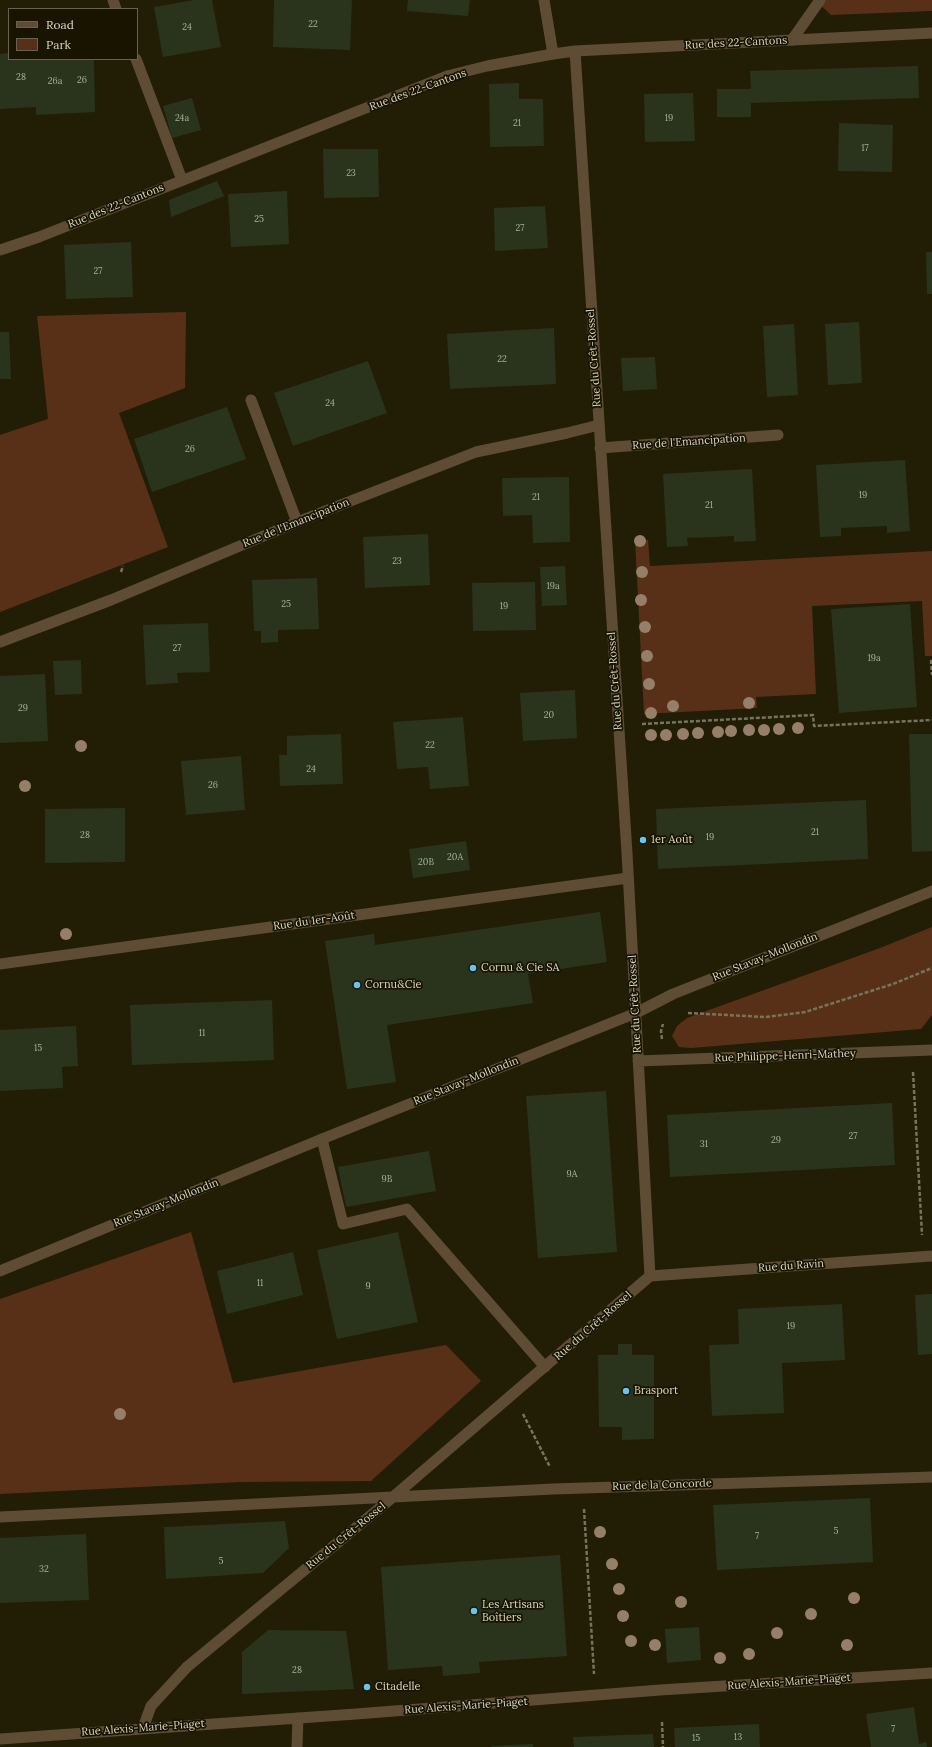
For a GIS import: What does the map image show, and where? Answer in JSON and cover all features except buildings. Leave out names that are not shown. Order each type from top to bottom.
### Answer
[{"type":"street","points":[[544,0],[553,54]]},
{"type":"street","points":[[792,40],[820,0]]},
{"type":"street","name":"Rue des 22-Cantons","points":[[0,250],[39,237],[447,76],[487,66],[553,54],[575,52],[932,33]]},
{"type":"street","name":"Rue du Crêt-Rossel","points":[[143,1728],[152,1706],[187,1667],[393,1497],[650,1276],[628,878],[575,52]]},
{"type":"street","points":[[136,60],[182,180]]},
{"type":"street","points":[[251,400],[297,522]]},
{"type":"street","name":"Rue de l'Emancipation","points":[[0,642],[111,600],[297,522],[476,452],[599,425]]},
{"type":"street","name":"Rue de l'Emancipation","points":[[600,448],[778,435]]},
{"type":"street","name":"Rue du 1er-Août","points":[[0,964],[628,878]]},
{"type":"street","name":"Rue Stavay-Mollondin","points":[[0,1271],[322,1139],[636,1013],[672,994],[932,890]]},
{"type":"street","name":"Rue Philippe-Henri-Mathey","points":[[638,1061],[932,1050]]},
{"type":"street","points":[[322,1139],[343,1224],[407,1209],[545,1367]]},
{"type":"street","name":"Rue du Ravin","points":[[650,1276],[932,1256]]},
{"type":"street","name":"Rue de la Concorde","points":[[0,1517],[582,1488],[932,1477]]},
{"type":"street","name":"Rue Alexis-Marie-Piaget","points":[[0,1739],[660,1690],[932,1673]]},
{"type":"street","points":[[297,1747],[298,1718]]},
{"type":"path","points":[[932,661],[932,675]]},
{"type":"path","points":[[638,724],[813,715],[814,726],[932,720]]},
{"type":"path","points":[[688,1013],[765,1016],[805,1012],[893,984],[932,968]]},
{"type":"path","points":[[913,1068],[922,1239]]},
{"type":"path","points":[[521,1409],[552,1472]]},
{"type":"path","points":[[582,1488],[595,1696]]},
{"type":"path","points":[[662,1722],[663,1747]]},
{"type":"green space","points":[[815,0],[932,0],[932,11],[831,15]]},
{"type":"green space","points":[[186,312],[185,388],[119,413],[168,547],[0,612],[0,435],[48,419],[37,316]]},
{"type":"green space","points":[[635,540],[648,540],[650,566],[932,551],[932,656],[925,656],[922,601],[812,606],[816,694],[756,697],[757,708],[644,714]]},
{"type":"green space","points":[[932,927],[932,1015],[921,1029],[691,1048],[679,1047],[672,1036],[677,1026],[687,1018],[880,948]]},
{"type":"green space","points":[[191,1232],[233,1383],[446,1345],[481,1381],[371,1481],[240,1482],[0,1494],[0,1299]]},
{"type":"place","name":"1er Août","points":[[643,840]]},
{"type":"place","name":"Cornu & Cie SA","points":[[473,968]]},
{"type":"place","name":"Cornu&Cie","points":[[357,985]]},
{"type":"place","name":"Brasport","points":[[626,1391]]},
{"type":"place","name":"Les Artisans Boîtiers","points":[[474,1611]]},
{"type":"place","name":"Citadelle","points":[[367,1687]]}]
